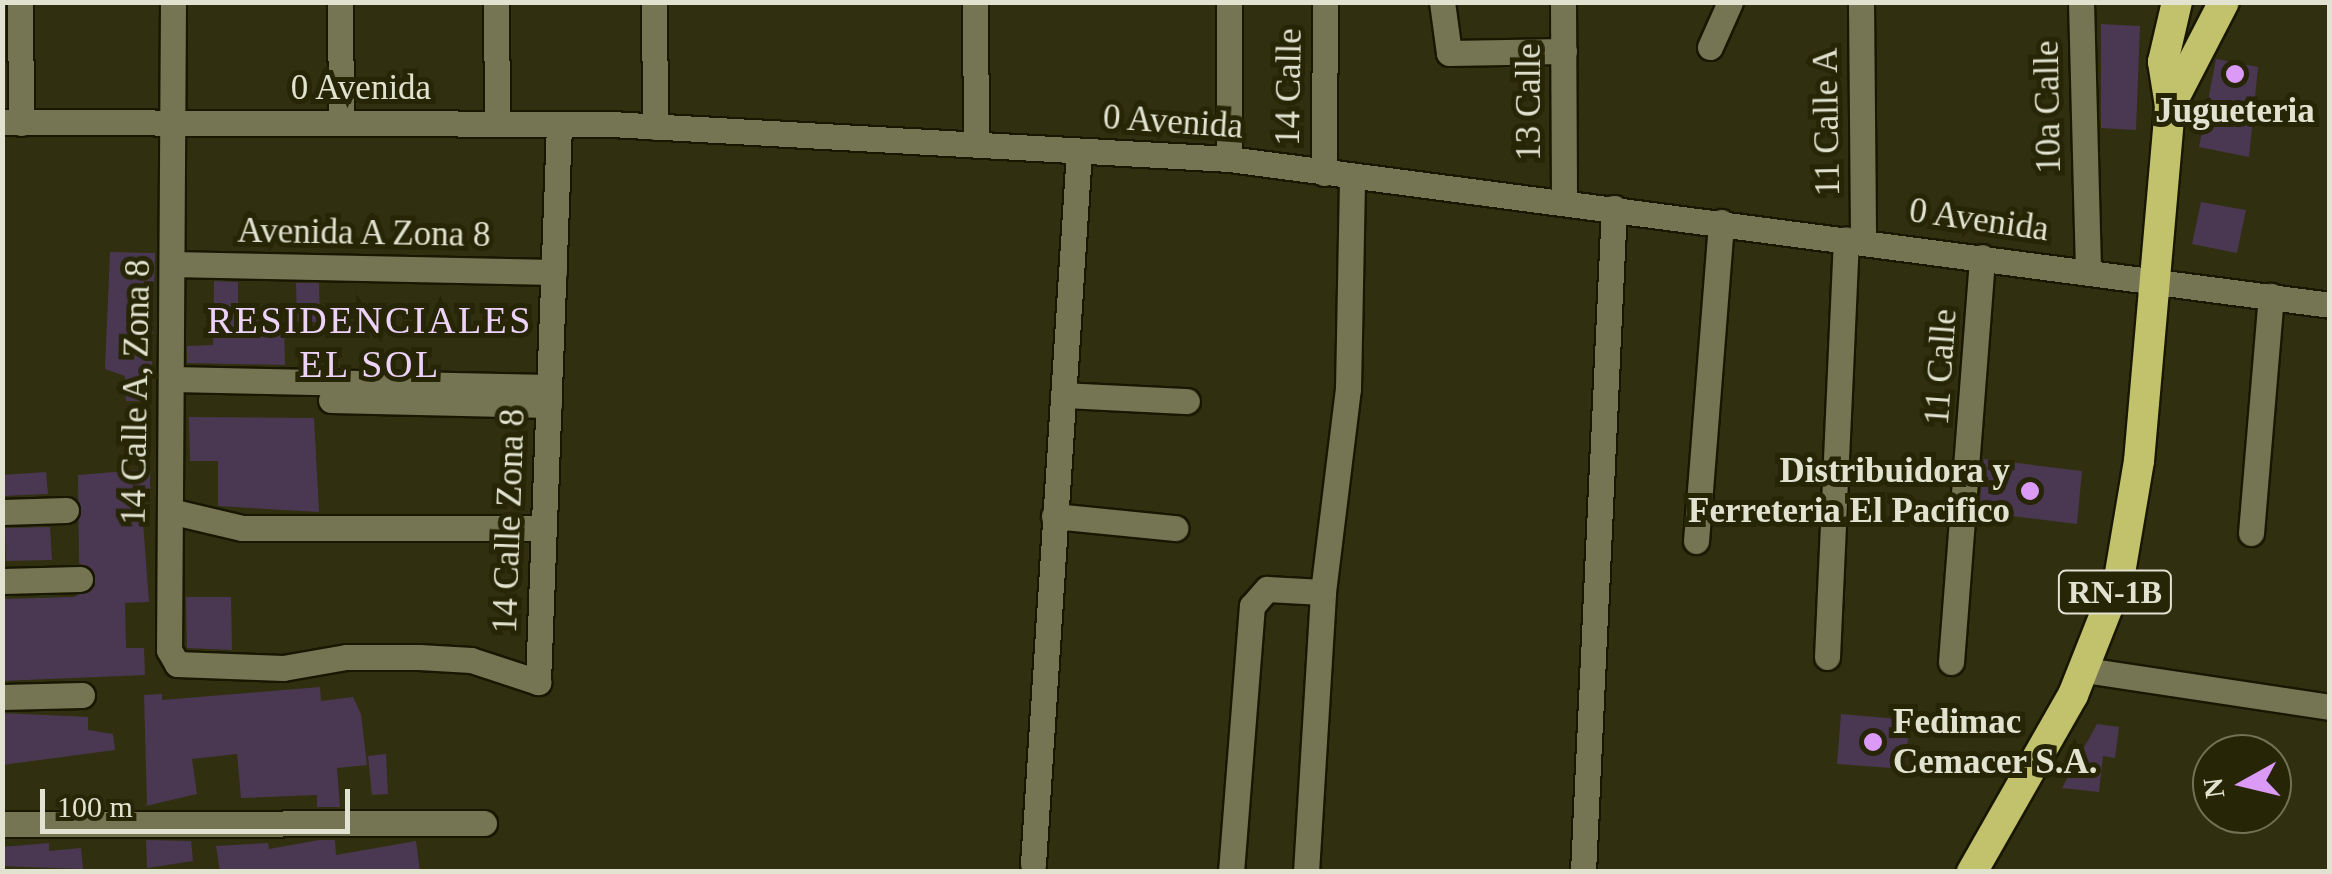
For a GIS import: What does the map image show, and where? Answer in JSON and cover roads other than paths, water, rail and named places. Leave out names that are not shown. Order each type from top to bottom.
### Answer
[{"type":"highway","name":"RN-1B","points":[[1972,872],[2085,670],[2112,601],[2130,523],[2170,106],[2164,62],[2177,2]]},
{"type":"highway","name":"RN-1B","points":[[2170,106],[2224,2]]},
{"type":"street","points":[[12,122],[20,2]]},
{"type":"street","name":"14 Calle A, Zona 8","points":[[174,2],[172,660],[282,668],[346,657],[420,656],[471,660],[538,682]]},
{"type":"street","points":[[340,2],[341,124]]},
{"type":"street","points":[[496,2],[497,124]]},
{"type":"street","points":[[654,2],[655,126]]},
{"type":"street","points":[[975,2],[976,144]]},
{"type":"street","points":[[1229,2],[1229,159]]},
{"type":"street","name":"14 Calle","points":[[1324,173],[1325,2]]},
{"type":"street","points":[[1442,2],[1447,52],[1564,51]]},
{"type":"street","name":"13 Calle","points":[[1563,2],[1564,202]]},
{"type":"street","points":[[1710,47],[1730,2]]},
{"type":"street","name":"11 Calle A","points":[[1827,656],[1855,239],[1861,2]]},
{"type":"street","name":"10a Calle","points":[[2081,2],[2088,270]]},
{"type":"street","name":"0 Avenida","points":[[12,122],[655,126],[1229,159],[2330,305]]},
{"type":"street","name":"14 Calle Zona 8","points":[[538,682],[559,124]]},
{"type":"street","points":[[1033,864],[1079,150]]},
{"type":"street","points":[[1306,872],[1324,592],[1348,389],[1352,177]]},
{"type":"street","points":[[1583,872],[1614,208]]},
{"type":"street","points":[[1696,541],[1721,222]]},
{"type":"street","name":"Avenida A Zona 8","points":[[172,255],[554,264]]},
{"type":"street","name":"11 Calle","points":[[1951,662],[1982,257]]},
{"type":"street","points":[[2251,532],[2270,296]]},
{"type":"street","points":[[171,388],[549,396]]},
{"type":"street","points":[[1063,395],[1186,401]]},
{"type":"street","points":[[2,512],[66,510]]},
{"type":"street","points":[[170,511],[242,528],[544,528]]},
{"type":"street","points":[[1054,516],[1174,528]]},
{"type":"street","points":[[2,581],[80,579]]},
{"type":"street","points":[[1231,872],[1252,606],[1268,589],[1324,592]]},
{"type":"street","points":[[2085,670],[2330,707]]},
{"type":"street","points":[[2,697],[82,695]]},
{"type":"street","points":[[2,824],[484,823]]},
{"type":"place","name":"Jugueteria","points":[[2235,74]]},
{"type":"place","name":"Distribuidora y Ferreteria El Pacifico","points":[[2030,491]]},
{"type":"place","name":"Fedimac Cemacer S.A.","points":[[1873,742]]},
{"type":"district","name":"RESIDENCIALES EL SOL","points":[[370,343]]}]
